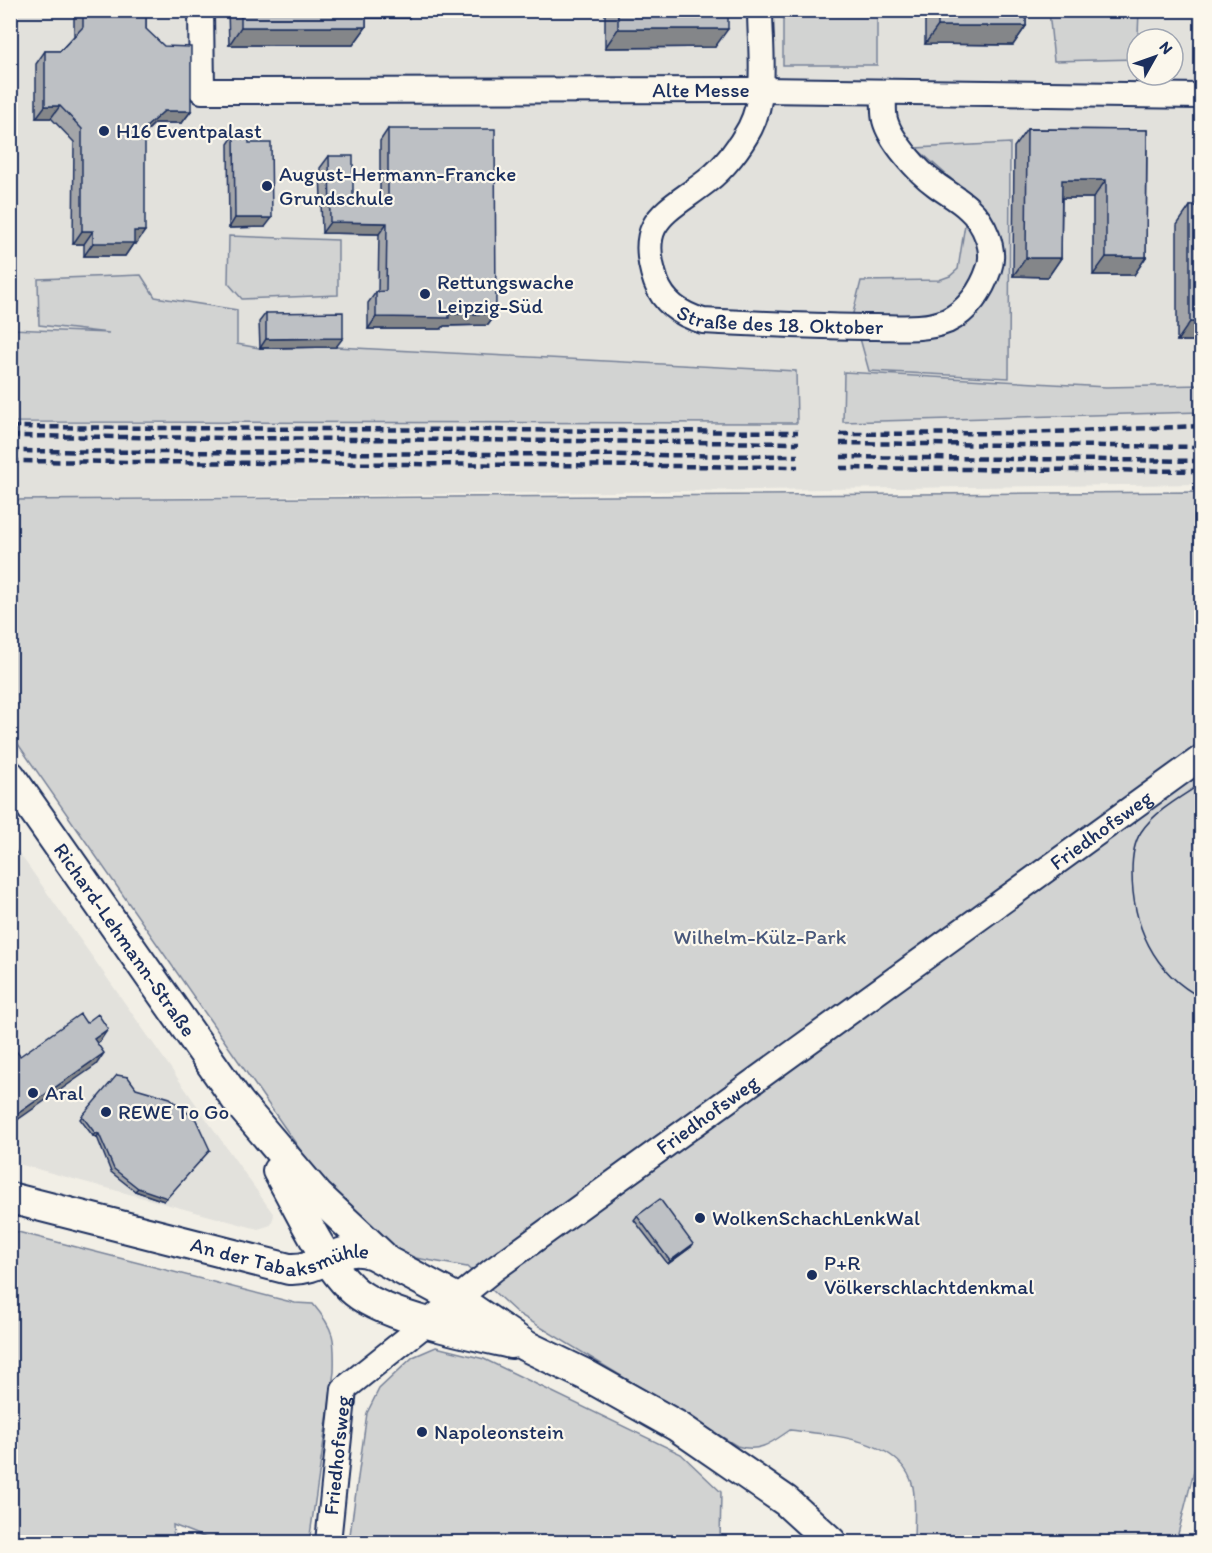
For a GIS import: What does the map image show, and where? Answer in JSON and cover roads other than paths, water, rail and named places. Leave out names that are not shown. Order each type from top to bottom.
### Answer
[{"type":"main road","name":"Richard-Lehmann-Straße","points":[[10,776],[239,1103],[346,1284],[367,1300],[429,1322]]},
{"type":"main road","name":"Richard-Lehmann-Straße","points":[[239,1103],[330,1209],[386,1259]]},
{"type":"main road","name":"An der Tabaksmühle","points":[[10,1198],[289,1269],[308,1269],[349,1250],[358,1249],[386,1259],[457,1299],[526,1346],[584,1374],[677,1426],[786,1501],[831,1542]]},
{"type":"main road","name":"Richard-Lehmann-Straße","points":[[330,1209],[337,1221],[340,1233],[338,1250],[330,1260]]},
{"type":"main road","name":"An der Tabaksmühle","points":[[429,1322],[526,1346]]},
{"type":"street","name":"Alte Messe","points":[[201,10],[202,91],[760,90],[1202,96]]},
{"type":"street","name":"Straße des 18. Oktober","points":[[760,10],[760,90],[757,110],[750,129],[727,161],[708,181],[676,201],[655,222],[650,241],[651,266],[665,298],[688,317],[703,321],[819,327],[925,327],[947,321],[959,314],[975,298],[985,283],[991,265],[991,247],[983,228],[969,208],[932,183],[899,145],[885,120],[884,93]]},
{"type":"street","name":"Friedhofsweg","points":[[327,1542],[344,1389],[488,1274],[1202,757]]},
{"type":"tram line","points":[[1202,783],[1169,805],[1147,824],[1138,837],[1132,872],[1136,910],[1149,945],[1158,961],[1170,975],[1185,988],[1202,998]]},
{"type":"railway","points":[[840,434],[1025,433],[1202,426]]},
{"type":"railway","points":[[10,427],[798,432]]},
{"type":"railway","points":[[10,436],[799,443]]},
{"type":"railway","points":[[840,443],[1202,447]]},
{"type":"railway","points":[[10,451],[798,456]]},
{"type":"railway","points":[[841,457],[1202,461]]},
{"type":"railway","points":[[10,461],[798,467]]},
{"type":"railway","points":[[840,468],[1202,471]]},
{"type":"place","name":"H16 Eventpalast","points":[[104,131]]},
{"type":"place","name":"August-Hermann-Francke Grundschule","points":[[267,186]]},
{"type":"place","name":"Rettungswache Leipzig-Süd","points":[[425,294]]},
{"type":"place","name":"Aral","points":[[33,1093]]},
{"type":"place","name":"REWE To Go","points":[[106,1112]]},
{"type":"place","name":"WolkenSchachLenkWal","points":[[700,1218]]},
{"type":"place","name":"P+R Völkerschlachtdenkmal","points":[[812,1275]]},
{"type":"place","name":"Napoleonstein","points":[[422,1432]]},
{"type":"park label","name":"Wilhelm-Külz-Park","points":[[760,937]]}]
